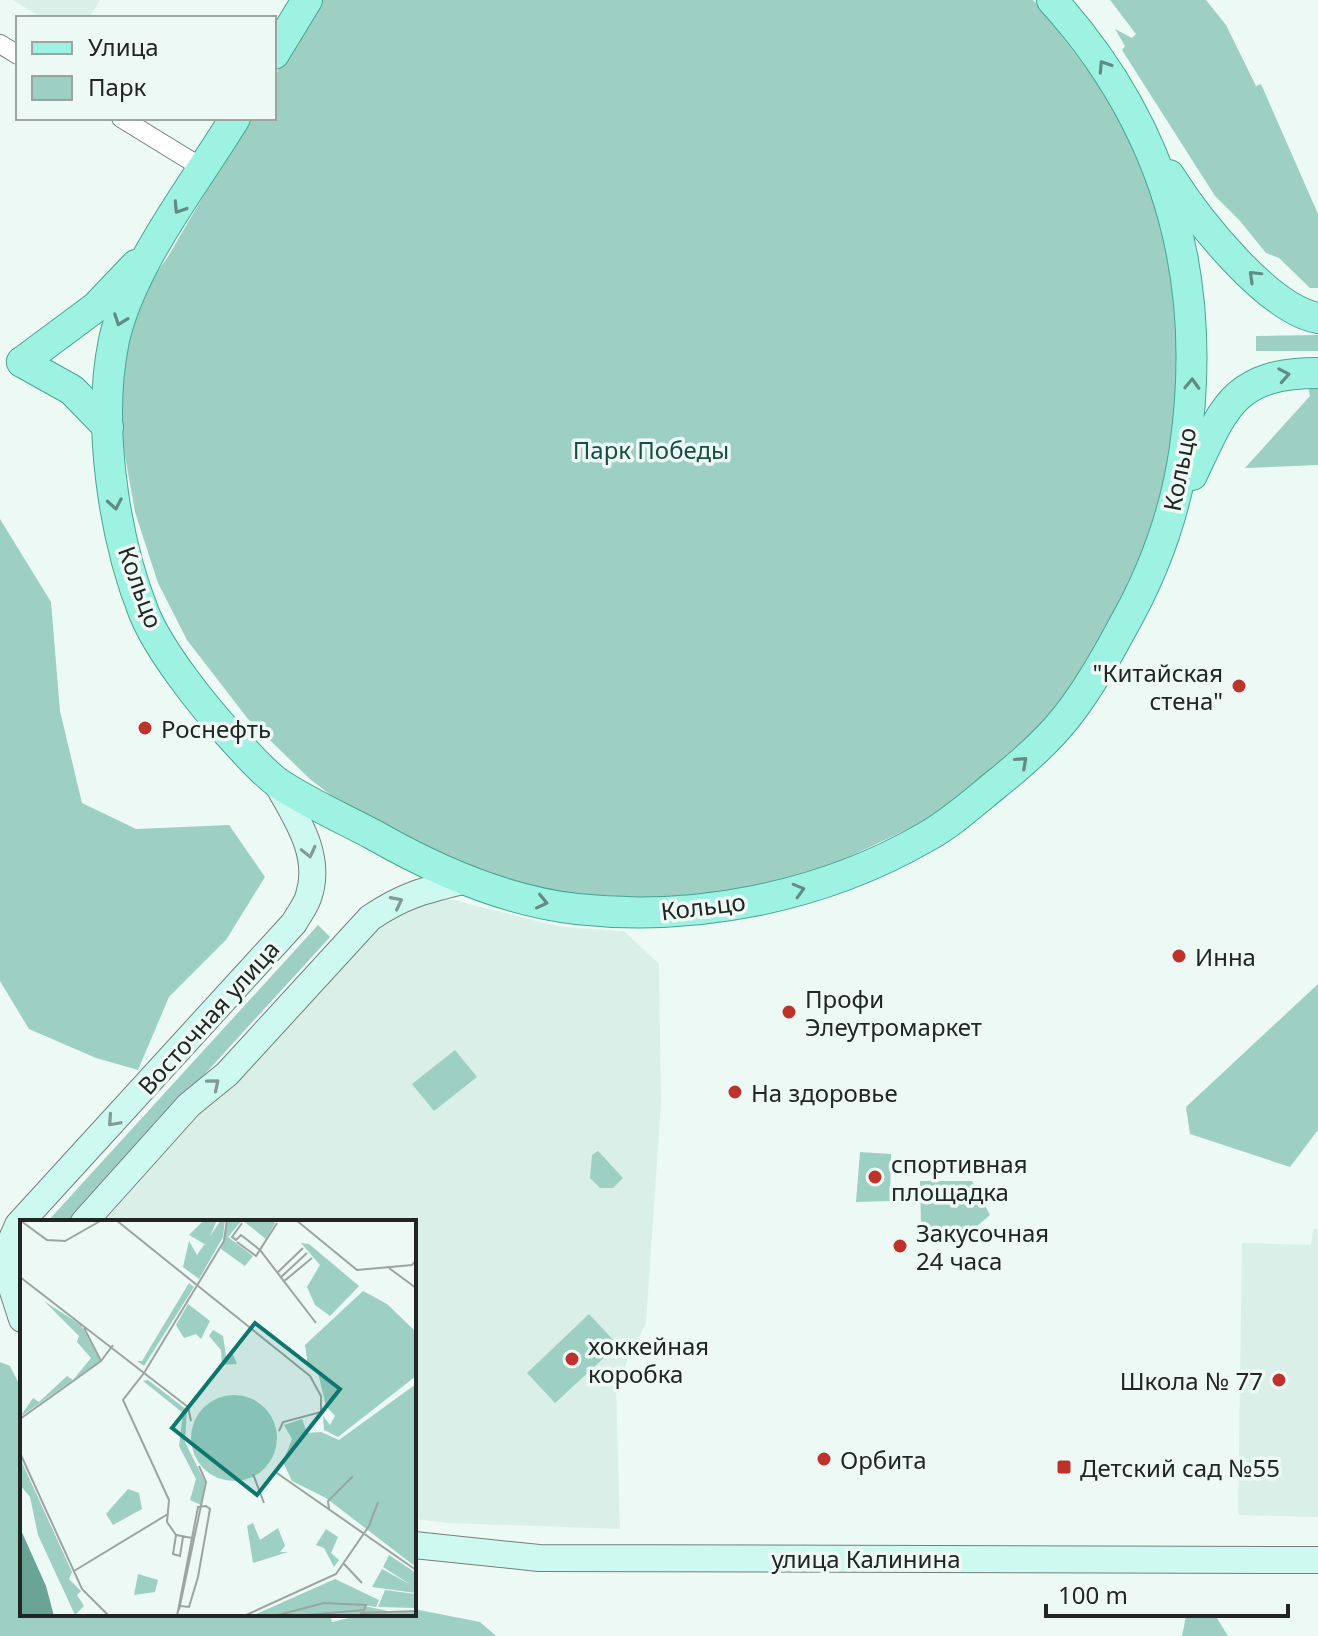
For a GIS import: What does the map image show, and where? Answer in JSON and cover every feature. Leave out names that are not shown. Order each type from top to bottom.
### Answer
[{"type":"main road","points":[[276,51],[307,0]]},
{"type":"main road","name":"Кольцо","points":[[234,120],[152,249],[116,333],[108,427],[113,503],[146,617],[187,682],[216,720],[276,782],[427,863],[467,880],[537,902],[577,909],[673,912],[785,894],[832,880],[930,835],[1024,762],[1062,722],[1088,687],[1139,598],[1172,516],[1184,455],[1193,391],[1190,292],[1177,228],[1143,133],[1091,47],[1052,0]]},
{"type":"main road","points":[[1143,133],[1201,220],[1229,252],[1285,304],[1318,318]]},
{"type":"main road","points":[[11,362],[96,307],[152,249]]},
{"type":"main road","points":[[11,362],[72,390],[108,427]]},
{"type":"main road","points":[[1172,516],[1213,426],[1230,402],[1253,385],[1292,373],[1318,373]]},
{"type":"main road","name":"Восточная улица","points":[[23,1220],[294,923],[309,896],[313,868],[306,837],[276,782]]},
{"type":"main road","points":[[86,1220],[179,1116],[227,1074],[370,918],[417,892],[467,880]]},
{"type":"main road","name":"Восточная улица","points":[[20,1223],[8,1248],[9,1279],[20,1313]]},
{"type":"main road","name":"улица Калинина","points":[[416,1545],[539,1558],[1318,1560]]},
{"type":"street","points":[[124,120],[204,169]]},
{"type":"shaded area","points":[[13,0],[100,0],[90,16],[39,16]]},
{"type":"shaded area","points":[[441,897],[561,927],[624,931],[659,964],[661,1104],[646,1323],[616,1384],[620,1529],[416,1519],[416,1220],[102,1220],[193,1119],[395,913]]},
{"type":"shaded area","name":"Школа № 77","points":[[1313,1229],[1318,1229],[1318,1517],[1238,1515],[1242,1243],[1311,1245]]},
{"type":"green space","name":"Парк Победы","points":[[321,0],[1033,0],[1096,81],[1121,122],[1141,165],[1166,242],[1181,348],[1172,453],[1144,556],[1097,647],[1033,734],[974,786],[919,824],[827,867],[791,879],[704,897],[573,894],[509,881],[444,857],[344,805],[311,780],[248,719],[187,640],[158,583],[135,512],[122,439],[123,368],[129,333],[145,290],[169,255],[248,120],[276,120],[276,74]]},
{"type":"green space","points":[[1110,0],[1206,0],[1226,25],[1256,86],[1261,84],[1318,214],[1318,288],[1310,288],[1279,258],[1266,253],[1215,196],[1122,50],[1125,46],[1115,29],[1132,38],[1136,34]]},
{"type":"green space","points":[[1318,335],[1318,351],[1256,351],[1256,336]]},
{"type":"green space","points":[[1308,386],[1318,386],[1318,465],[1245,468],[1310,396]]},
{"type":"green space","points":[[0,519],[51,602],[60,711],[82,803],[136,829],[229,825],[265,877],[226,940],[169,997],[138,1070],[96,1058],[29,1029],[0,981]]},
{"type":"green space","points":[[318,925],[330,937],[72,1220],[49,1220]]},
{"type":"green space","points":[[1318,984],[1318,1130],[1290,1167],[1190,1134],[1186,1107]]},
{"type":"green space","points":[[455,1050],[477,1077],[434,1111],[412,1084]]},
{"type":"green space","points":[[598,1151],[623,1178],[613,1188],[600,1188],[590,1178],[592,1155]]},
{"type":"green space","name":"спортивная площадка","points":[[860,1152],[891,1154],[890,1201],[856,1202]]},
{"type":"green space","points":[[920,1181],[972,1181],[990,1215],[955,1245],[921,1225]]},
{"type":"green space","name":"хоккейная коробка","points":[[589,1314],[618,1345],[555,1403],[527,1373]]},
{"type":"green space","points":[[0,1362],[10,1366],[20,1386],[20,1616],[330,1616],[332,1622],[358,1616],[416,1616],[416,1609],[480,1622],[496,1636],[0,1636]]},
{"type":"green space","points":[[1215,1615],[1228,1636],[1182,1636],[1186,1616]]},
{"type":"place","name":"\"Китайская стена\"","points":[[1239,686]]},
{"type":"place","name":"Роснефть","points":[[145,728]]},
{"type":"place","name":"Инна","points":[[1179,956]]},
{"type":"place","name":"Профи Элеутромаркет","points":[[789,1012]]},
{"type":"place","name":"На здоровье","points":[[735,1092]]},
{"type":"place","name":"спортивная площадка","points":[[875,1177]]},
{"type":"place","name":"Закусочная 24 часа","points":[[900,1246]]},
{"type":"place","name":"хоккейная коробка","points":[[572,1359]]},
{"type":"place","name":"Школа № 77","points":[[1279,1380]]},
{"type":"place","name":"Орбита","points":[[824,1459]]},
{"type":"place","name":"Детский сад №55","points":[[1064,1467]]}]
